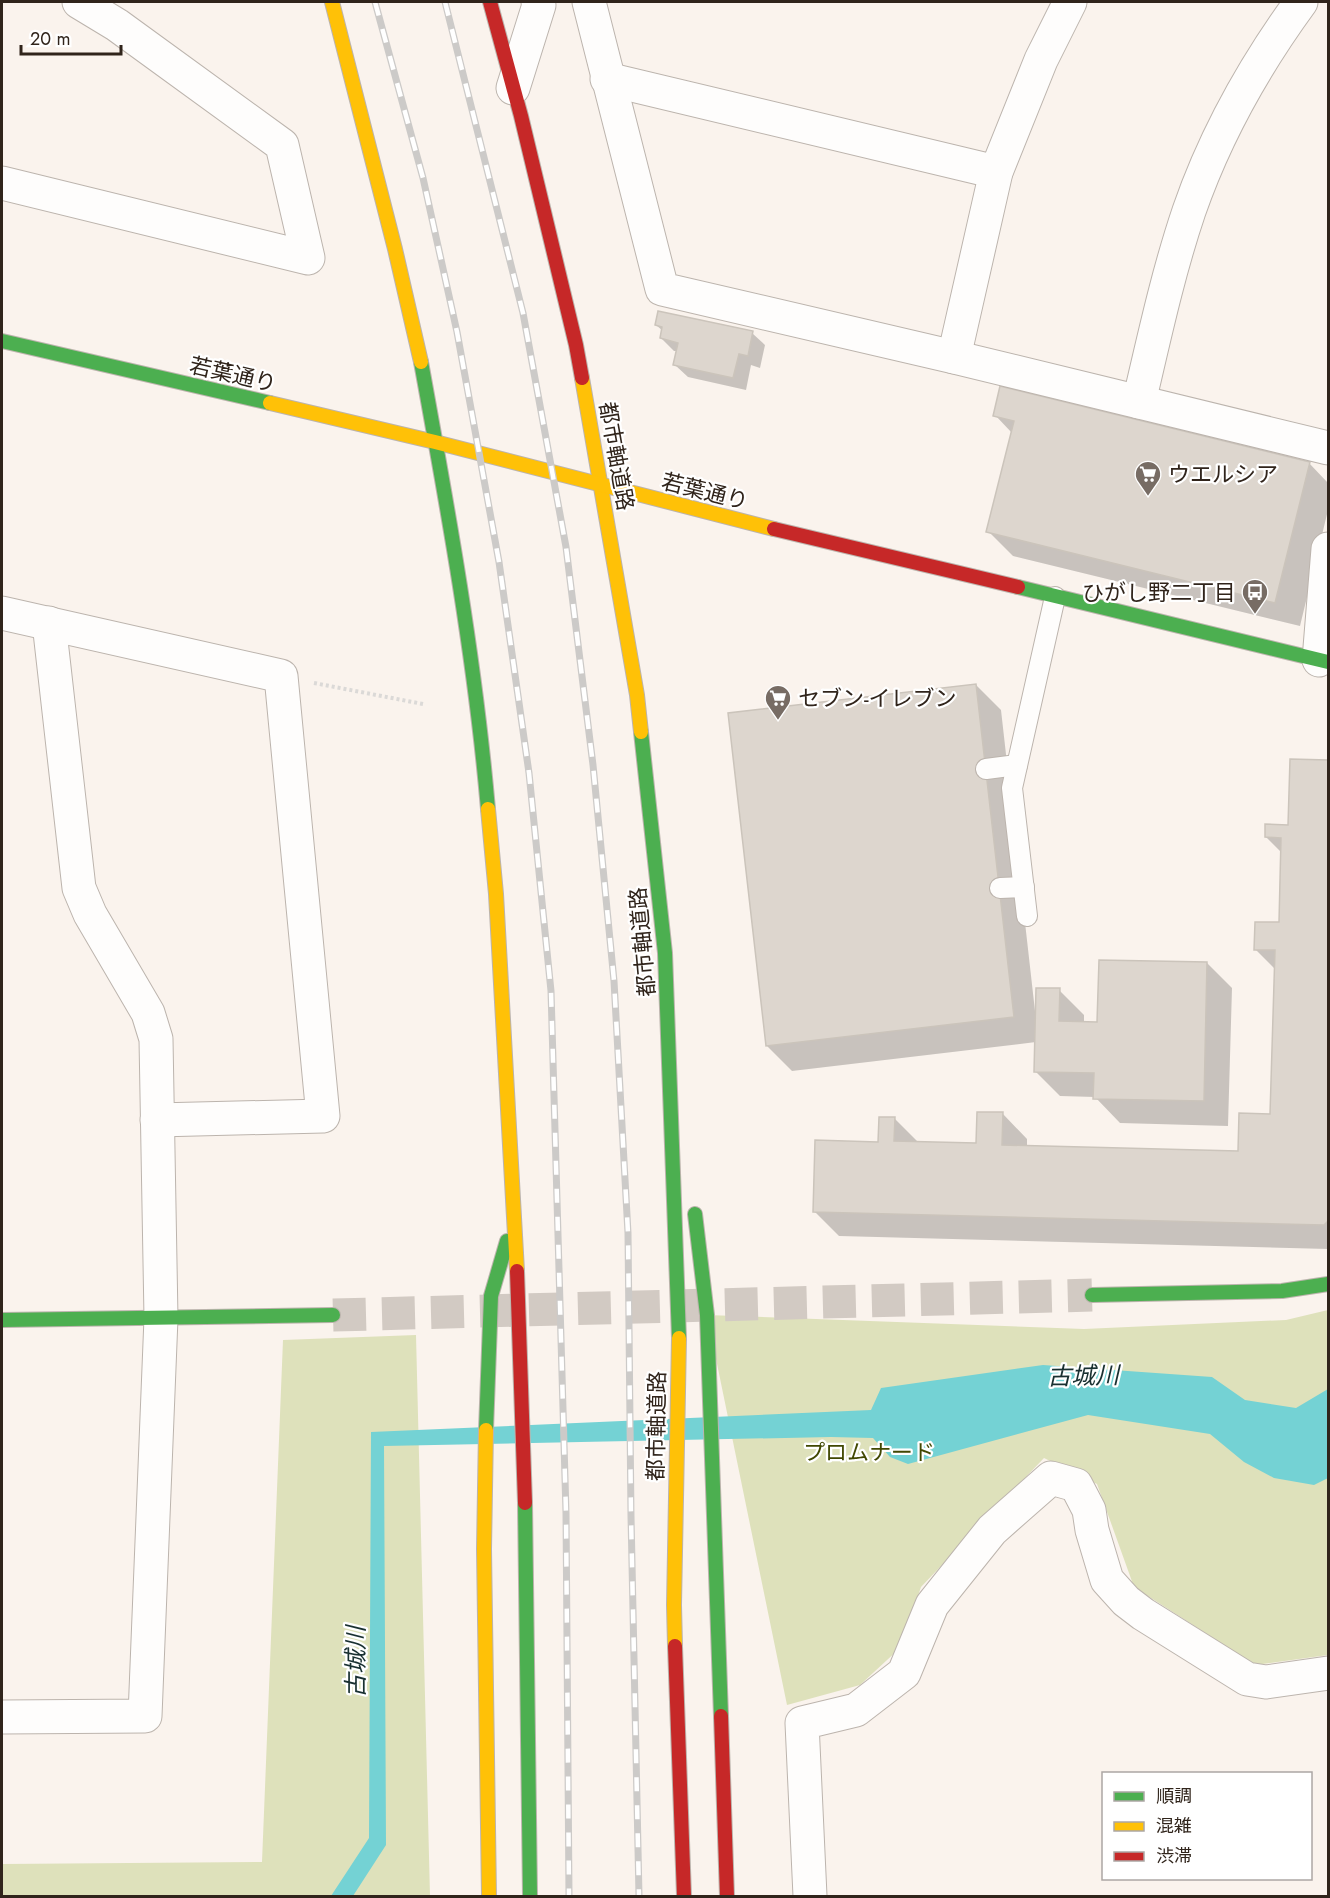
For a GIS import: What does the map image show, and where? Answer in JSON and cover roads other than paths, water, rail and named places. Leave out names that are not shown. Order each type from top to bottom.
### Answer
[{"type":"main road","points":[[332,2],[396,249],[421,363],[460,582],[482,740],[496,894],[514,1214],[527,1549],[530,1896]]},
{"type":"main road","name":"都市軸道路","points":[[490,2],[576,345],[637,695],[666,953],[679,1318],[674,1605],[684,1896]]},
{"type":"main road","name":"若葉通り","points":[[2,341],[435,442],[602,487],[1324,661]]},
{"type":"main road","points":[[666,953],[685,1129]]},
{"type":"main road","points":[[693,1199],[707,1315],[727,1896]]},
{"type":"main road","points":[[489,1896],[484,1549],[486,1400],[491,1296],[514,1214]]},
{"type":"main road","points":[[1092,1295],[1282,1291],[1329,1284]]},
{"type":"main road","points":[[2,1320],[333,1315]]},
{"type":"street","points":[[3,189],[308,258],[282,146],[117,25],[79,2]]},
{"type":"street","points":[[513,88],[538,2]]},
{"type":"street","points":[[589,2],[662,289],[1329,448]]},
{"type":"street","points":[[954,357],[996,172],[1041,60],[1071,2]]},
{"type":"street","points":[[1139,402],[1163,296],[1189,211],[1213,150],[1252,75],[1301,2]]},
{"type":"street","points":[[608,79],[996,172]]},
{"type":"street","points":[[1324,661],[1329,549]]},
{"type":"street","points":[[2,613],[281,676],[323,1116],[157,1120]]},
{"type":"street","points":[[2,1717],[145,1716],[161,1318],[156,1039],[148,1013],[90,914],[79,888],[48,623]]},
{"type":"street","points":[[810,1896],[802,1723],[856,1710],[904,1673],[932,1605],[992,1530],[1051,1478],[1076,1485],[1089,1510],[1092,1530],[1107,1580],[1126,1601],[1143,1614],[1247,1679],[1266,1682],[1329,1673]]},
{"type":"lane","points":[[1027,916],[1012,788],[1055,597]]},
{"type":"lane","points":[[986,769],[1017,765]]},
{"type":"lane","points":[[999,888],[1024,887]]},
{"type":"water","name":"古城川","points":[[1043,1365],[1212,1377],[1245,1400],[1296,1408],[1328,1389],[1328,1478],[1314,1485],[1274,1478],[1244,1462],[1210,1434],[1088,1415],[908,1464],[890,1457],[873,1438],[384,1446],[386,1845],[353,1896],[331,1896],[369,1838],[371,1432],[871,1410],[881,1388]]},
{"type":"tunnel","points":[[333,1315],[1092,1295]]},
{"type":"railway","points":[[375,2],[423,178],[457,332],[499,562],[529,773],[551,991],[566,1513],[569,1896]]},
{"type":"railway","points":[[445,2],[523,313],[566,547],[593,765],[614,981],[628,1233],[639,1896]]},
{"type":"place","name":"ウエルシア","points":[[1148,497]]},
{"type":"place","name":"ひがし野二丁目","points":[[1255,615]]},
{"type":"place","name":"セブン-イレブン","points":[[778,721]]},
{"type":"park label","name":"プロムナード","points":[[869,1452]]}]
